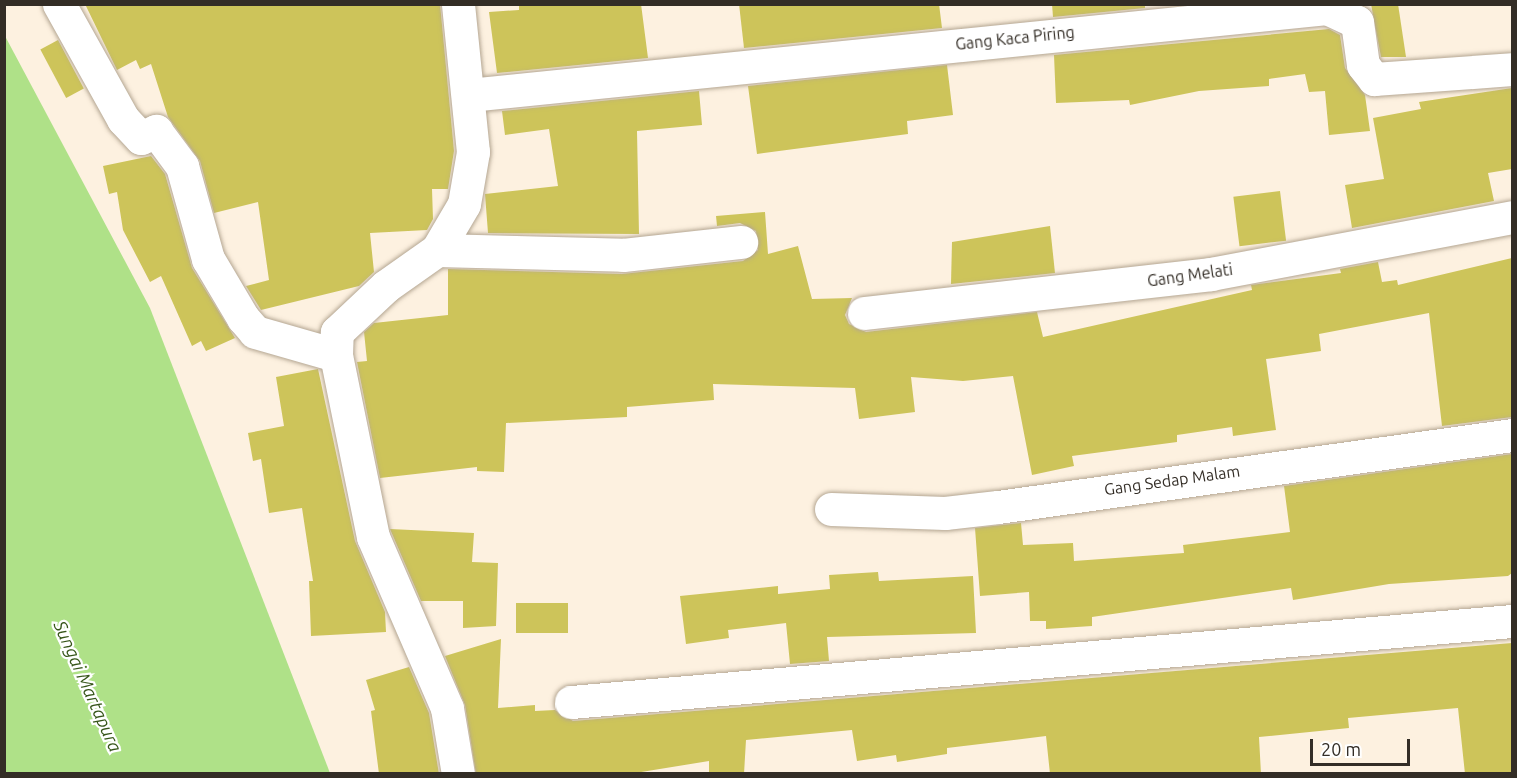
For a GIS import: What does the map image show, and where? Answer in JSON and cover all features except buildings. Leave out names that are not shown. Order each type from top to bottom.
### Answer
[{"type":"street","points":[[59,4],[123,119],[141,138],[156,131],[182,166],[208,258],[243,318],[255,332],[336,355]]},
{"type":"street","points":[[458,4],[469,94],[470,178],[464,204],[437,250],[349,319],[337,332],[336,355],[373,537],[447,708],[458,774]]},
{"type":"street","name":"Gang Kaca Piring","points":[[469,94],[1327,8],[1357,22],[1363,65],[1374,79],[1512,69]]},
{"type":"street","name":"Gang Melati","points":[[864,313],[1211,274],[1512,217]]},
{"type":"street","points":[[437,250],[613,255],[741,242]]},
{"type":"street","name":"Gang Sedap Malam","points":[[831,509],[988,508],[1512,435]]},
{"type":"street","points":[[571,702],[1512,621]]},
{"type":"water","name":"Sungai Martapura","points":[[5,36],[150,308],[330,773],[5,773]]}]
